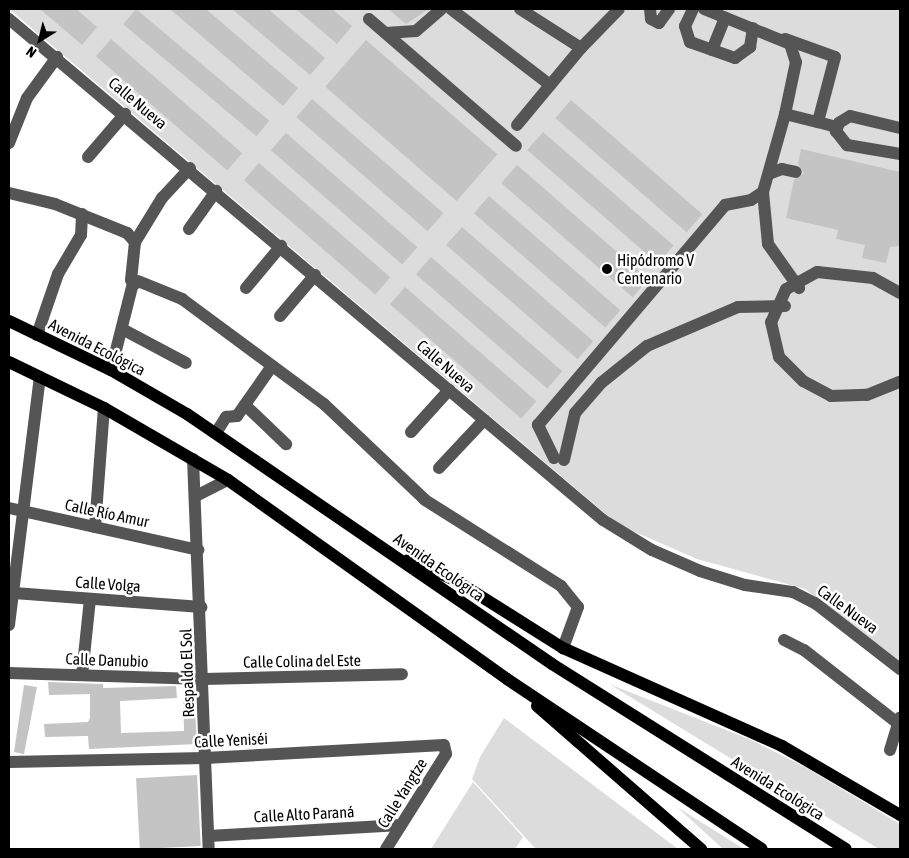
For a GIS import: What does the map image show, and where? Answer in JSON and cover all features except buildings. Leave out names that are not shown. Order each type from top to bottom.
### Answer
[{"type":"main road","name":"Avenida Ecológica","points":[[9,321],[111,370],[216,432],[552,664],[846,849]]},
{"type":"main road","points":[[9,362],[104,408],[228,480],[507,680],[762,849]]},
{"type":"main road","points":[[395,556],[455,580],[563,648],[782,746],[900,815]]},
{"type":"main road","points":[[507,680],[701,849]]},
{"type":"street","points":[[386,33],[416,31],[441,9]]},
{"type":"street","points":[[451,9],[550,86]]},
{"type":"street","points":[[520,9],[581,48]]},
{"type":"street","points":[[517,125],[581,48],[620,9]]},
{"type":"street","points":[[650,9],[651,19],[659,23],[670,9]]},
{"type":"street","points":[[693,9],[685,22],[687,38],[735,58],[742,55],[752,44],[753,28]]},
{"type":"street","points":[[704,9],[835,57],[818,122]]},
{"type":"street","points":[[712,50],[725,17]]},
{"type":"street","name":"Calle Nueva","points":[[9,19],[190,168],[484,420],[628,536],[722,579],[793,592],[815,602],[900,669]]},
{"type":"street","points":[[369,19],[516,146]]},
{"type":"street","points":[[782,38],[790,44],[796,62],[785,114],[770,173],[763,192],[768,244],[799,288]]},
{"type":"street","points":[[9,143],[27,98],[57,57]]},
{"type":"street","points":[[88,157],[125,114]]},
{"type":"street","points":[[785,114],[837,127]]},
{"type":"street","points":[[837,127],[850,116],[900,128]]},
{"type":"street","points":[[837,127],[838,136],[847,145],[900,154]]},
{"type":"street","points":[[111,370],[124,330],[135,280],[135,242],[162,198],[190,168]]},
{"type":"street","points":[[770,173],[782,169],[796,172]]},
{"type":"street","points":[[189,229],[216,190]]},
{"type":"street","points":[[763,192],[752,200],[725,205],[538,425],[559,459],[575,413],[635,355],[712,316],[756,304],[780,306]]},
{"type":"street","points":[[9,193],[37,197],[82,214],[127,233],[135,242]]},
{"type":"street","points":[[37,335],[58,274],[81,235],[82,214]]},
{"type":"street","points":[[246,288],[281,246]]},
{"type":"street","points":[[900,293],[873,278],[835,271],[800,278],[786,289],[772,340],[779,357],[811,385],[831,396],[853,398],[900,382]]},
{"type":"street","points":[[280,316],[315,275]]},
{"type":"street","points":[[135,280],[182,299],[324,404],[425,500],[498,543],[574,599],[578,615],[563,648]]},
{"type":"street","points":[[124,330],[186,363]]},
{"type":"street","points":[[216,432],[226,417],[236,416],[272,366]]},
{"type":"street","points":[[9,626],[40,376]]},
{"type":"street","points":[[411,432],[449,390]]},
{"type":"street","points":[[245,405],[286,444]]},
{"type":"street","points":[[95,527],[104,408]]},
{"type":"street","points":[[439,468],[484,420]]},
{"type":"street","name":"Respaldo El Sol","points":[[193,459],[204,679],[209,849]]},
{"type":"street","points":[[196,496],[228,480]]},
{"type":"street","name":"Calle Río Amur","points":[[9,508],[198,550]]},
{"type":"street","name":"Calle Volga","points":[[14,593],[201,607]]},
{"type":"street","points":[[82,675],[90,599]]},
{"type":"street","points":[[784,640],[804,650],[898,719],[890,750]]},
{"type":"street","name":"Calle Danubio","points":[[9,673],[204,679]]},
{"type":"street","name":"Calle Colina del Este","points":[[204,679],[402,674]]},
{"type":"street","name":"Calle Yeniséi","points":[[9,762],[205,758],[429,745],[444,745],[446,754]]},
{"type":"street","name":"Calle Yangtze","points":[[386,849],[446,754]]},
{"type":"street","name":"Calle Alto Paraná","points":[[209,836],[401,825]]},
{"type":"shaded area","name":"Hipódromo V Centenario","points":[[9,9],[900,9],[900,661],[805,589],[697,559],[619,525]]},
{"type":"shaded area","points":[[609,684],[749,739],[805,767],[900,824],[900,849],[879,849]]},
{"type":"shaded area","points":[[504,718],[678,849],[536,849],[472,779],[480,757]]},
{"type":"shaded area","points":[[473,782],[523,837],[515,849],[431,849]]},
{"type":"shaded area","points":[[677,807],[744,849],[723,849]]},
{"type":"place","name":"Hipódromo V Centenario","points":[[607,269]]}]
